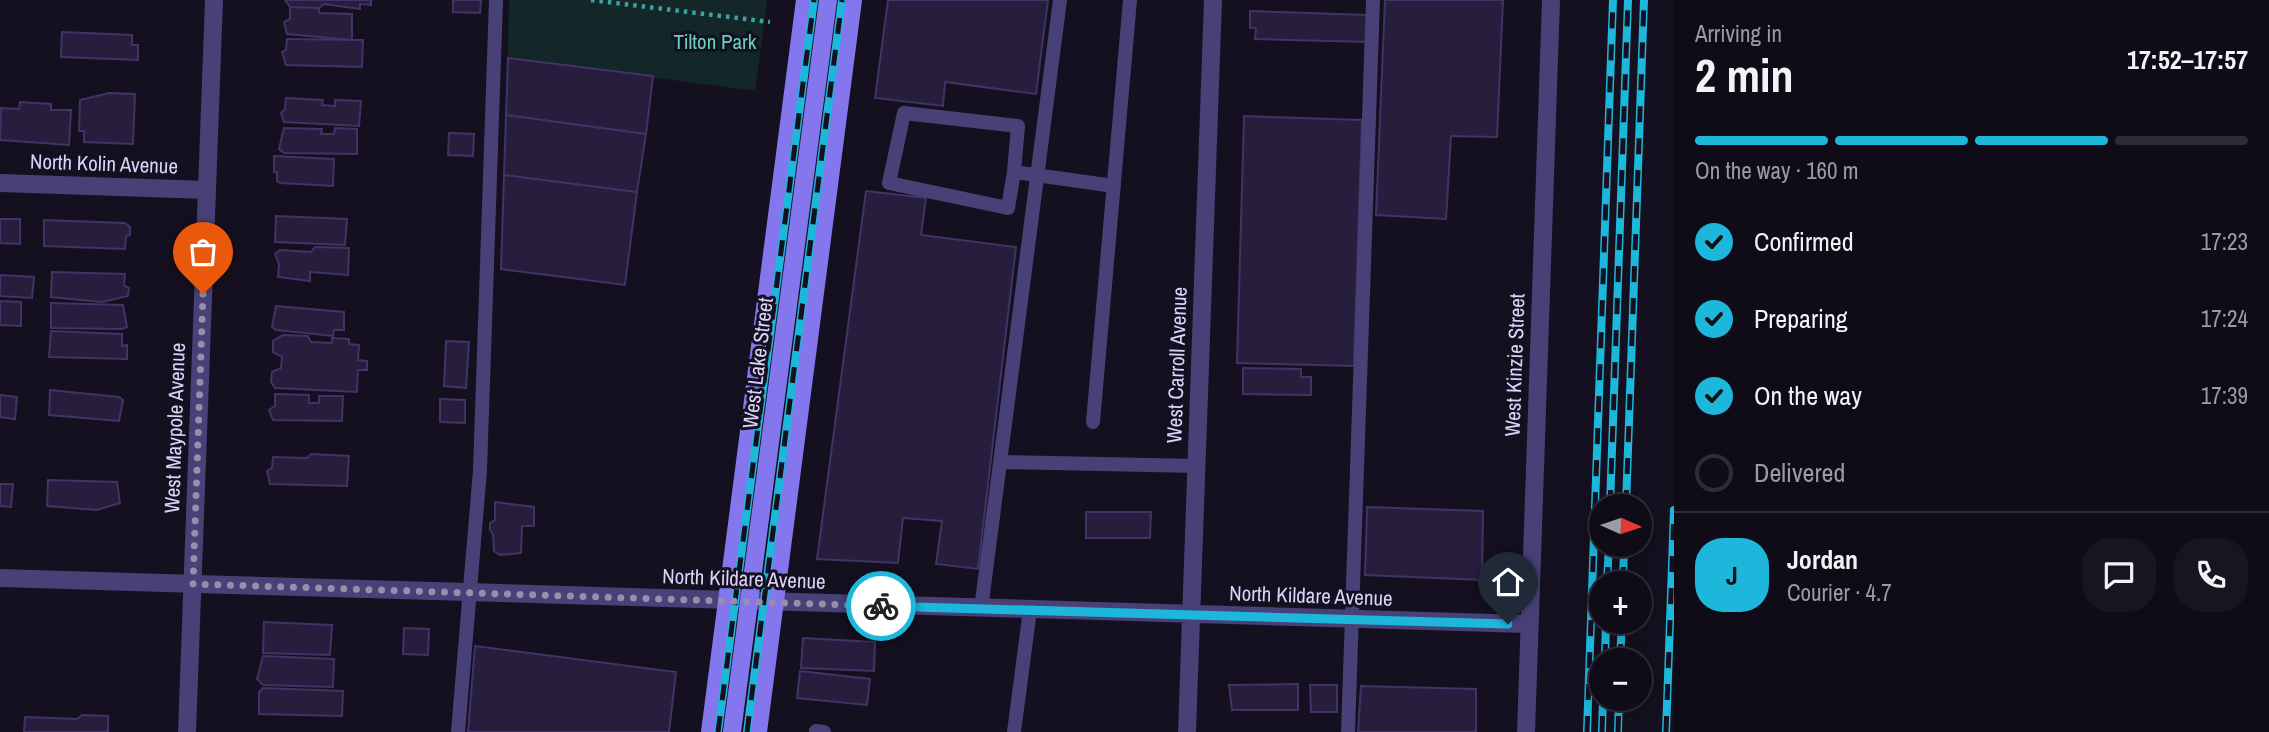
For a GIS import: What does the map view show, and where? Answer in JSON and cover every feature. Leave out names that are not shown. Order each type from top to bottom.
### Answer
[{"type":"main road","name":"West Lake Street","points":[[710,732],[805,0]]},
{"type":"main road","name":"West Lake Street","points":[[732,732],[828,0]]},
{"type":"main road","points":[[758,732],[853,0]]},
{"type":"street","name":"West Maypole Avenue","points":[[187,732],[214,0]]},
{"type":"street","name":"West Carroll Avenue","points":[[1187,732],[1213,0]]},
{"type":"street","name":"West Kinzie Street","points":[[1526,732],[1551,0]]},
{"type":"street","name":"North Kolin Avenue","points":[[0,183],[207,190]]},
{"type":"street","name":"North Kildare Avenue","points":[[0,578],[1529,624]]},
{"type":"lane","points":[[458,732],[480,470],[496,0]]},
{"type":"lane","points":[[981,609],[1060,0]]},
{"type":"lane","points":[[1093,422],[1130,0]]},
{"type":"lane","points":[[1349,732],[1373,0]]},
{"type":"lane","points":[[904,113],[1018,126],[1014,172],[1008,208],[889,183],[904,113]]},
{"type":"lane","points":[[1014,172],[1114,186]]},
{"type":"lane","points":[[1000,462],[1197,466]]},
{"type":"lane","points":[[1014,732],[1030,610]]},
{"type":"path","points":[[591,0],[770,22]]},
{"type":"green space","name":"Tilton Park","points":[[509,0],[767,0],[755,91],[508,58]]},
{"type":"building","points":[[285,0],[371,0],[371,5],[360,4],[360,9],[324,4],[319,8],[290,7]]},
{"type":"building","points":[[453,0],[481,0],[480,13],[453,12]]},
{"type":"building","points":[[888,0],[1048,0],[1036,94],[945,82],[943,106],[875,98]]},
{"type":"building","points":[[1385,0],[1503,0],[1497,137],[1451,136],[1446,219],[1376,215]]},
{"type":"building","points":[[290,7],[319,8],[319,13],[352,14],[352,40],[287,34],[284,22],[290,19]]},
{"type":"building","points":[[1250,11],[1368,15],[1368,42],[1255,39],[1256,28],[1250,28]]},
{"type":"building","points":[[62,32],[132,35],[132,45],[138,45],[138,60],[61,57]]},
{"type":"building","points":[[287,39],[363,40],[362,67],[286,65],[282,52],[286,50]]},
{"type":"building","points":[[508,58],[653,76],[646,134],[506,115]]},
{"type":"building","points":[[109,93],[135,94],[133,144],[84,142],[84,131],[79,131],[80,100]]},
{"type":"building","points":[[286,98],[323,100],[322,105],[335,106],[335,100],[361,101],[359,126],[284,122],[281,113],[285,109]]},
{"type":"building","points":[[20,102],[51,104],[51,110],[71,110],[69,145],[0,140],[1,108],[19,109]]},
{"type":"building","points":[[506,115],[646,134],[637,192],[504,175]]},
{"type":"building","points":[[1244,116],[1362,120],[1354,366],[1237,363]]},
{"type":"building","points":[[284,128],[322,129],[321,134],[334,134],[335,128],[357,129],[357,154],[284,153],[279,149]]},
{"type":"building","points":[[449,133],[474,134],[473,156],[448,155]]},
{"type":"building","points":[[274,156],[334,159],[333,186],[280,183],[277,181],[277,172],[274,172]]},
{"type":"building","points":[[504,175],[637,192],[625,285],[501,269]]},
{"type":"building","points":[[866,191],[926,198],[921,235],[1016,247],[978,569],[936,564],[942,521],[903,518],[898,563],[817,559]]},
{"type":"building","points":[[276,216],[347,219],[345,245],[275,242]]},
{"type":"building","points":[[0,219],[20,219],[20,244],[0,243]]},
{"type":"building","points":[[44,220],[125,223],[130,227],[130,235],[126,236],[125,249],[44,246]]},
{"type":"building","points":[[315,247],[349,248],[348,275],[310,272],[310,281],[278,277],[279,264],[275,254],[280,250],[311,252]]},
{"type":"building","points":[[52,272],[125,274],[124,285],[129,288],[128,296],[102,302],[51,297]]},
{"type":"building","points":[[0,275],[34,277],[32,298],[0,296]]},
{"type":"building","points":[[0,301],[21,302],[21,326],[0,325]]},
{"type":"building","points":[[51,303],[123,305],[127,327],[51,328]]},
{"type":"building","points":[[276,306],[344,312],[344,330],[334,330],[333,336],[276,330],[272,327]]},
{"type":"building","points":[[51,331],[122,334],[122,346],[127,345],[127,359],[49,357]]},
{"type":"building","points":[[283,335],[308,336],[311,342],[332,343],[332,338],[349,339],[349,344],[359,345],[358,360],[367,361],[367,370],[358,370],[357,392],[275,388],[271,382],[272,372],[281,368],[282,357],[273,352],[273,341]]},
{"type":"building","points":[[446,341],[469,342],[466,388],[444,386]]},
{"type":"building","points":[[1243,368],[1301,369],[1301,377],[1311,377],[1311,395],[1243,394]]},
{"type":"building","points":[[50,390],[119,397],[123,400],[119,421],[49,415]]},
{"type":"building","points":[[275,394],[309,395],[309,403],[319,403],[319,396],[343,396],[342,421],[273,420],[269,410],[275,406]]},
{"type":"building","points":[[0,395],[17,397],[15,419],[0,417]]},
{"type":"building","points":[[440,399],[465,400],[465,423],[440,422]]},
{"type":"building","points":[[311,454],[349,456],[347,486],[270,484],[267,471],[272,468],[273,457],[307,458]]},
{"type":"building","points":[[48,480],[117,482],[120,503],[97,510],[47,506]]},
{"type":"building","points":[[0,484],[13,484],[11,507],[0,506]]},
{"type":"building","points":[[495,502],[534,507],[534,526],[522,526],[521,553],[500,555],[494,551],[490,523],[495,520]]},
{"type":"building","points":[[1367,507],[1483,511],[1482,580],[1365,575]]},
{"type":"building","points":[[1086,512],[1151,512],[1150,538],[1086,538]]},
{"type":"building","points":[[264,622],[332,625],[330,655],[263,653]]},
{"type":"building","points":[[404,628],[429,629],[428,655],[403,654]]},
{"type":"building","points":[[803,638],[875,642],[874,671],[801,668]]},
{"type":"building","points":[[475,646],[676,672],[669,732],[468,732]]},
{"type":"building","points":[[263,656],[334,659],[333,687],[263,685],[257,679]]},
{"type":"building","points":[[800,671],[870,679],[867,705],[797,698]]},
{"type":"building","points":[[1298,684],[1298,710],[1232,710],[1229,685]]},
{"type":"building","points":[[1310,685],[1337,685],[1337,712],[1311,712]]},
{"type":"building","points":[[1361,686],[1476,689],[1476,732],[1358,732]]},
{"type":"building","points":[[263,688],[343,691],[342,716],[259,714],[259,692]]},
{"type":"building","points":[[82,715],[108,716],[108,732],[24,732],[25,717],[77,719]]},
{"type":"railway","points":[[718,732],[814,0]]},
{"type":"railway","points":[[747,732],[842,0]]},
{"type":"railway","points":[[1587,732],[1613,0]]},
{"type":"railway","points":[[1610,494],[1628,0]]},
{"type":"railway","points":[[1626,494],[1644,0]]},
{"type":"railway","points":[[1666,732],[1674,510]]},
{"type":"railway","points":[[1608,557],[1608,571]]},
{"type":"railway","points":[[1623,571],[1624,557]]},
{"type":"railway","points":[[1605,648],[1606,634]]},
{"type":"railway","points":[[1621,634],[1621,648]]},
{"type":"railway","points":[[1602,732],[1603,711]]},
{"type":"railway","points":[[1618,732],[1619,711]]},
{"type":"way so far","points":[[203,294],[193,584],[881,606]]},
{"type":"route","points":[[881,606],[1508,624]]}]
